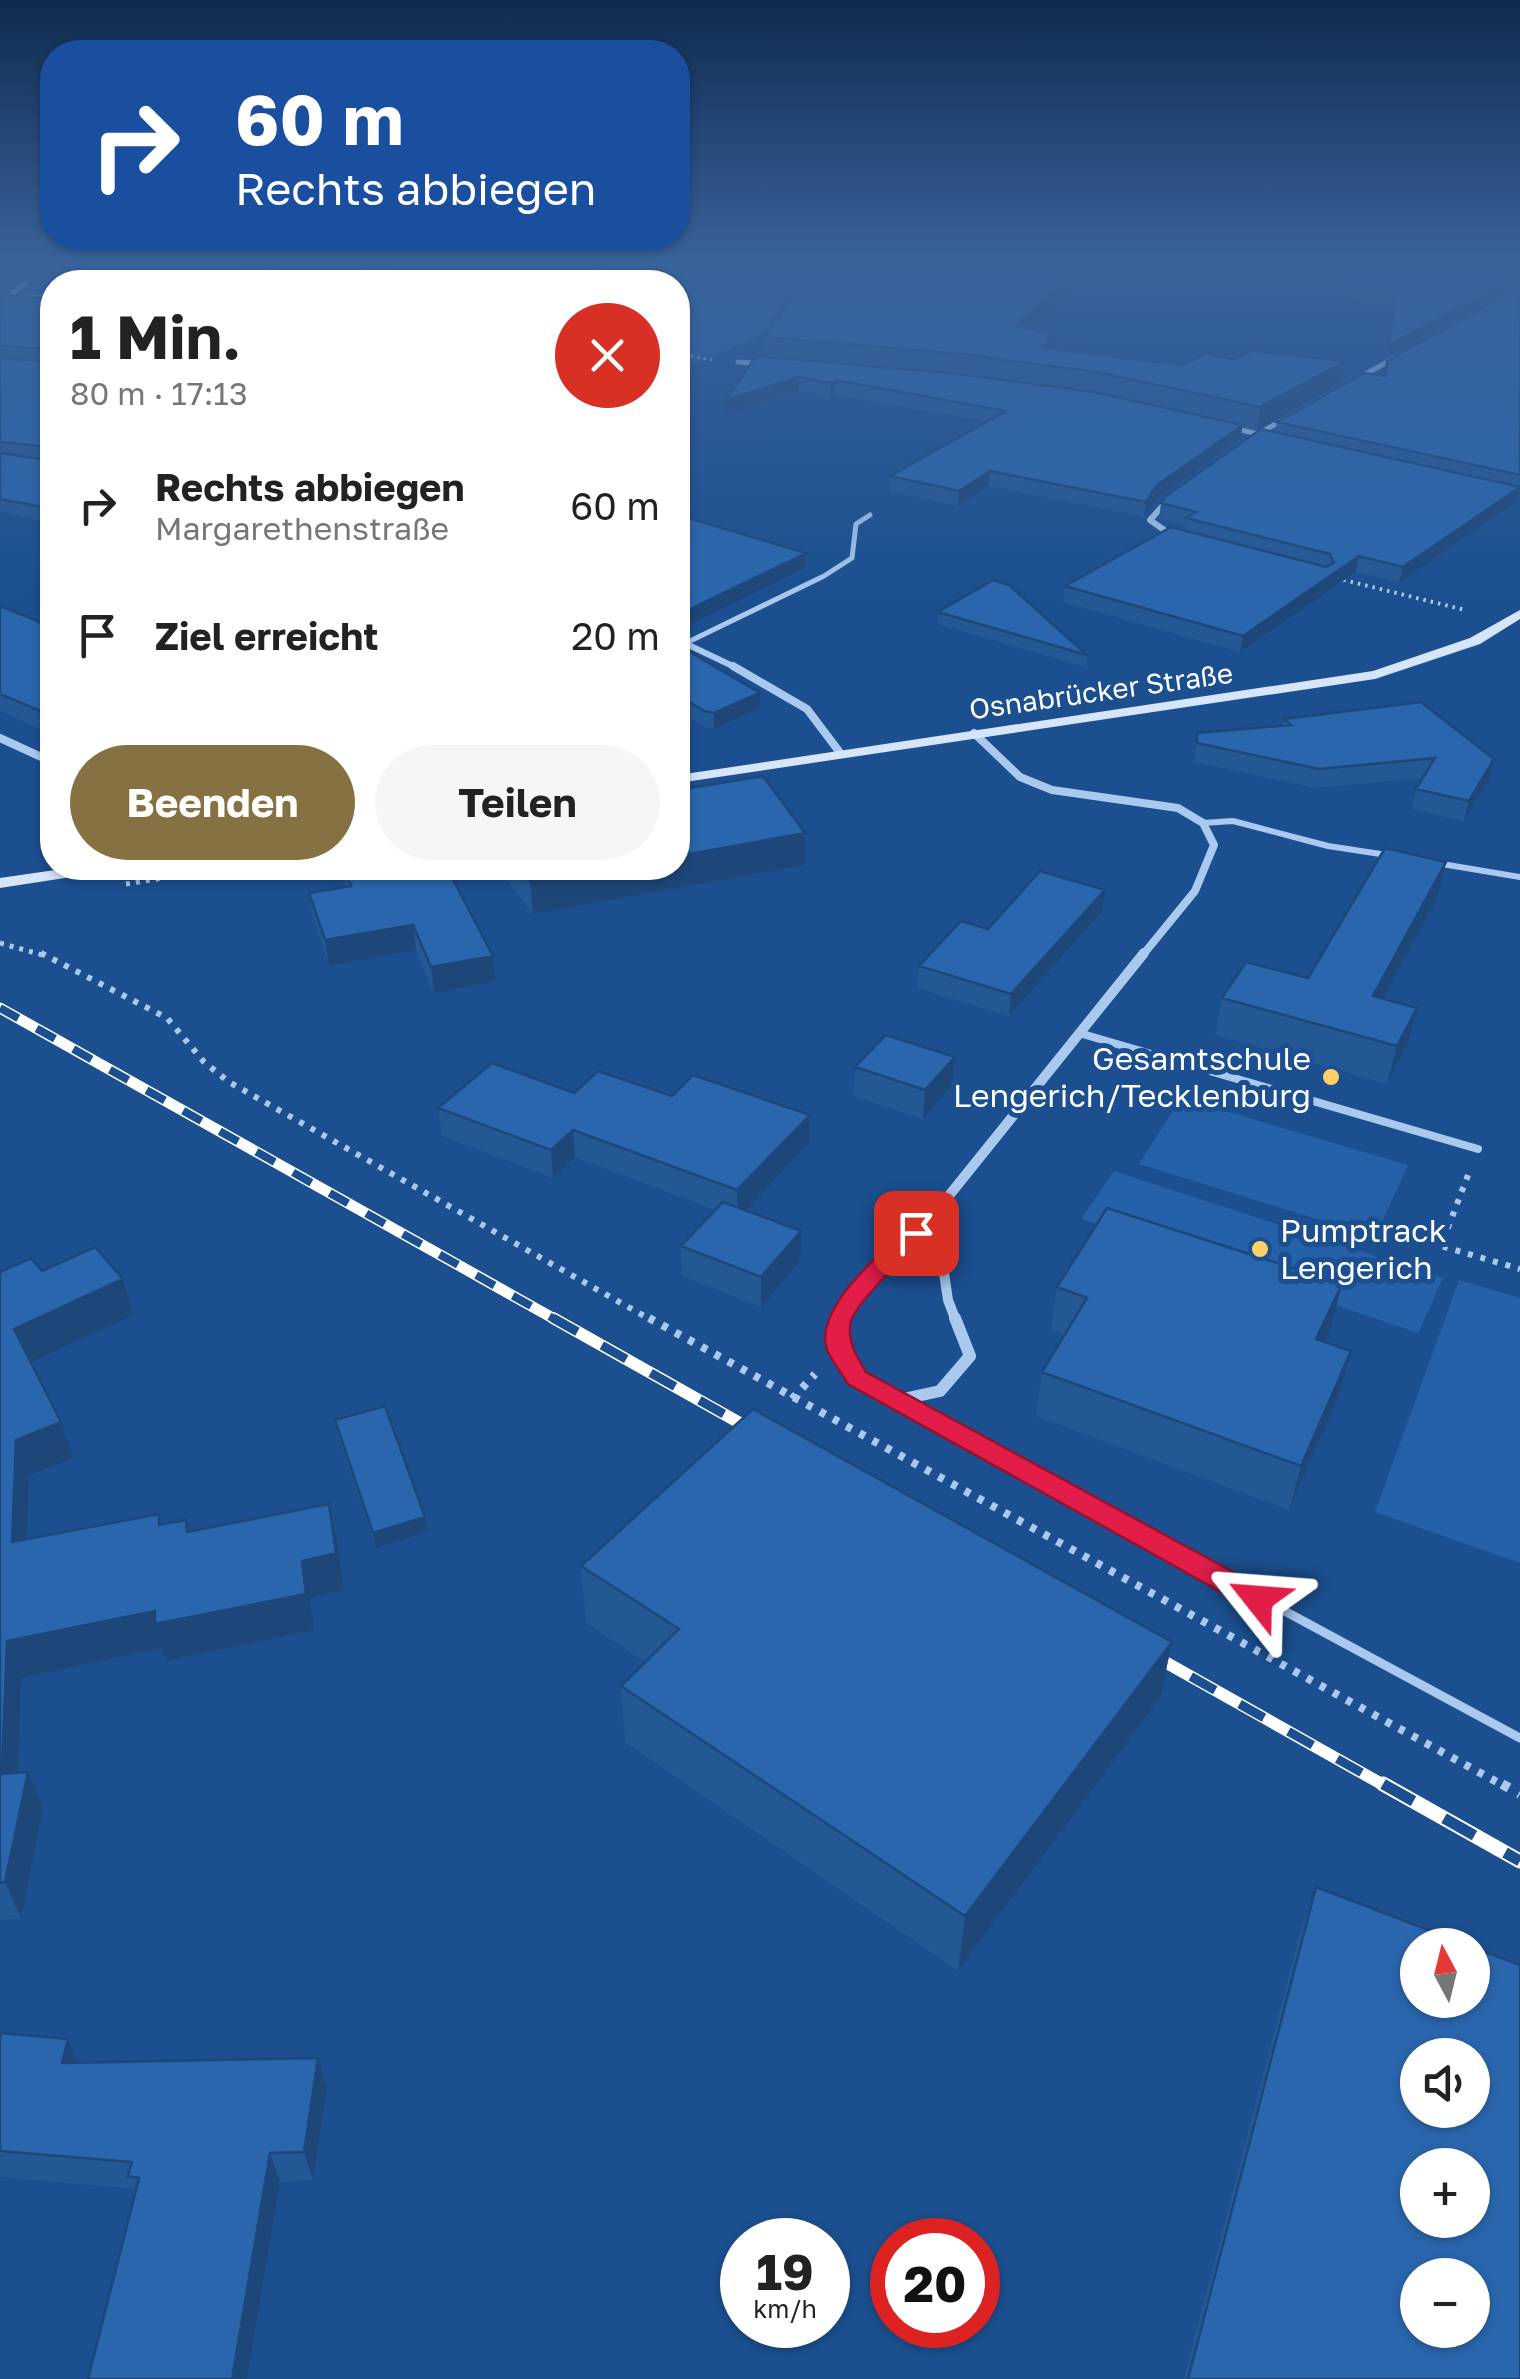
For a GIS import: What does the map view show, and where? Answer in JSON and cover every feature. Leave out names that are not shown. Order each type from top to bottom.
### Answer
[{"type":"main road","name":"Osnabrücker Straße","points":[[690,776],[1375,675],[1475,641],[1520,614]]},
{"type":"main road","points":[[0,883],[40,877]]},
{"type":"street","points":[[1244,444],[1360,377]]},
{"type":"street","points":[[1222,426],[1276,438]]},
{"type":"street","points":[[1173,496],[1150,520],[1174,537],[1192,542]]},
{"type":"street","points":[[690,645],[768,682],[807,709],[841,754]]},
{"type":"street","points":[[935,1213],[948,1300],[970,1356],[940,1391],[894,1401],[857,1378],[839,1348],[839,1319],[876,1272],[935,1213],[1195,891],[1214,845],[1203,823],[1178,808],[1052,790],[1020,777],[974,733]]},
{"type":"street","points":[[0,738],[40,756]]},
{"type":"lane","points":[[690,637],[824,576],[852,558],[856,524],[870,515]]},
{"type":"lane","points":[[1203,823],[1233,821],[1328,846],[1403,858]]},
{"type":"lane","points":[[1422,861],[1520,877]]},
{"type":"lane","points":[[1078,1033],[1478,1150]]},
{"type":"lane","points":[[894,1401],[1520,1738]]},
{"type":"path","points":[[1325,576],[1476,613]]},
{"type":"path","points":[[111,886],[149,880]]},
{"type":"path","points":[[0,943],[35,950],[167,1018],[204,1062],[230,1082],[792,1399],[1520,1794]]},
{"type":"path","points":[[1462,1192],[1441,1246],[1520,1270]]},
{"type":"shaded area","points":[[1181,1098],[1408,1165],[1375,1237],[1139,1164]]},
{"type":"shaded area","name":"Pumptrack Lengerich","points":[[1114,1171],[1443,1278],[1418,1333],[1081,1219]]},
{"type":"shaded area","points":[[1459,1280],[1520,1298],[1520,1563],[1375,1512]]},
{"type":"building","points":[[0,377],[40,377],[40,446],[0,442]]},
{"type":"building","points":[[742,377],[799,377],[726,400]]},
{"type":"building","points":[[799,377],[982,377],[1094,392],[1243,425],[1157,485],[1146,502],[990,471],[959,491],[890,476],[1006,411],[836,380],[830,383]]},
{"type":"building","points":[[1120,377],[1315,377],[1260,407]]},
{"type":"building","points":[[1357,377],[1520,377],[1520,475],[1277,422]]},
{"type":"building","points":[[1261,429],[1520,487],[1403,567],[1359,556],[1243,636],[1065,586],[1171,527],[1326,567],[1334,563],[1330,554],[1186,518],[1196,512],[1161,503]]},
{"type":"building","points":[[0,453],[40,459],[40,507],[0,499]]},
{"type":"building","points":[[690,519],[806,553],[690,609]]},
{"type":"building","points":[[993,580],[1009,585],[1087,655],[938,612]]},
{"type":"building","points":[[0,606],[40,622],[40,711],[0,694]]},
{"type":"building","points":[[690,652],[760,693],[714,713],[690,702]]},
{"type":"building","points":[[1421,702],[1494,759],[1469,801],[1416,789],[1435,758],[1319,769],[1197,743],[1197,733],[1291,725],[1284,719]]},
{"type":"building","points":[[763,776],[805,833],[690,854],[690,788]]},
{"type":"building","points":[[1385,848],[1446,862],[1373,996],[1417,1008],[1397,1046],[1222,998],[1246,962],[1308,978]]},
{"type":"building","points":[[1040,871],[1105,890],[1011,994],[919,966],[961,921],[988,929]]},
{"type":"building","points":[[349,880],[453,880],[493,956],[431,967],[413,925],[325,940],[309,893],[351,886]]},
{"type":"building","points":[[886,1035],[955,1057],[925,1090],[855,1067]]},
{"type":"building","points":[[492,1063],[574,1093],[598,1071],[672,1096],[693,1075],[810,1115],[737,1190],[573,1130],[551,1150],[438,1108]]},
{"type":"building","points":[[723,1202],[801,1231],[761,1277],[681,1246]]},
{"type":"building","points":[[1107,1208],[1342,1284],[1316,1339],[1351,1351],[1301,1466],[1042,1372],[1087,1298],[1057,1287]]},
{"type":"building","points":[[95,1247],[123,1279],[14,1329],[61,1422],[16,1440],[12,1542],[159,1514],[159,1525],[186,1520],[187,1532],[329,1504],[336,1553],[302,1561],[306,1594],[155,1624],[155,1611],[7,1641],[2,1774],[28,1772],[5,1882],[0,1883],[0,1272],[31,1258],[42,1271]]},
{"type":"building","points":[[385,1406],[425,1517],[373,1533],[335,1420]]},
{"type":"building","points":[[753,1409],[1172,1642],[965,1916],[621,1686],[679,1629],[581,1566]]},
{"type":"building","points":[[1316,1887],[1423,1928],[1400,1928],[1400,2018],[1490,2018],[1490,1954],[1520,1965],[1520,2379],[1188,2379]]},
{"type":"building","points":[[0,2033],[68,2039],[62,2063],[318,2058],[304,2152],[270,2153],[232,2379],[88,2379],[139,2178],[128,2176],[132,2162],[0,2151]]},
{"type":"railway","points":[[0,1008],[558,1321]]},
{"type":"railway","points":[[553,1318],[763,1436]]},
{"type":"railway","points":[[1142,1649],[1387,1787]]},
{"type":"railway","points":[[1383,1784],[1520,1861]]},
{"type":"place","name":"Gesamtschule Lengerich/Tecklenburg","points":[[1331,1077]]},
{"type":"place","name":"Pumptrack Lengerich","points":[[1260,1249]]},
{"type":"route","points":[[916,1233],[876,1272],[839,1319],[839,1348],[857,1378],[1258,1599]]}]
